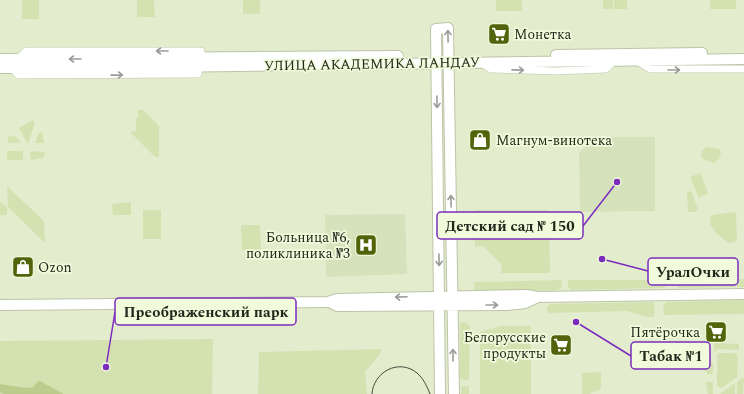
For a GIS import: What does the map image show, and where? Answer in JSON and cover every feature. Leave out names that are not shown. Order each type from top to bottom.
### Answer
[{"type":"street","points":[[440,394],[436,29],[448,28],[454,394]]},
{"type":"street","name":"УЛИЦА АКАДЕМИКА ЛАНДАУ","points":[[0,68],[15,64],[436,60],[744,52]]},
{"type":"street","name":"УЛИЦА АКАДЕМИКА ЛАНДАУ","points":[[448,59],[482,63],[744,59]]},
{"type":"street","name":"УЛИЦА АКАДЕМИКА ЛАНДАУ","points":[[0,60],[15,64]]},
{"type":"street","points":[[637,60],[650,69],[744,69]]},
{"type":"street","points":[[15,64],[18,75],[200,62]]},
{"type":"street","points":[[0,305],[330,302],[337,306],[453,301],[508,305],[525,303],[538,297],[744,294]]},
{"type":"shaded area","points":[[22,0],[39,0],[39,19],[22,19]]},
{"type":"shaded area","points":[[137,0],[154,0],[155,17],[137,17]]},
{"type":"shaded area","points":[[243,0],[260,0],[260,14],[243,14]]},
{"type":"shaded area","points":[[496,0],[522,0],[522,11],[496,11]]},
{"type":"shaded area","points":[[603,0],[613,0],[613,9],[603,9]]},
{"type":"shaded area","points":[[614,0],[627,0],[627,9],[614,9]]},
{"type":"shaded area","points":[[710,0],[736,0],[736,9],[710,9]]},
{"type":"shaded area","points":[[138,110],[143,110],[159,126],[159,157],[155,157],[130,132],[136,131],[136,118],[138,118]]},
{"type":"shaded area","points":[[33,120],[35,122],[29,142],[27,143],[19,128]]},
{"type":"shaded area","points":[[42,132],[44,143],[35,142],[39,133]]},
{"type":"shaded area","points":[[14,135],[20,143],[8,143],[8,137]]},
{"type":"shaded area","points":[[595,137],[655,137],[655,211],[580,212],[579,153]]},
{"type":"shaded area","points":[[707,147],[719,149],[721,154],[718,160],[713,163],[702,158],[702,151]]},
{"type":"shaded area","points":[[7,151],[23,151],[23,160],[7,160]]},
{"type":"shaded area","points":[[30,152],[45,152],[43,158],[31,160]]},
{"type":"shaded area","points":[[700,173],[708,193],[699,198],[690,177]]},
{"type":"shaded area","points":[[7,186],[44,221],[45,243],[8,207]]},
{"type":"shaded area","points":[[691,191],[698,209],[695,212],[688,212],[687,192]]},
{"type":"shaded area","points":[[0,202],[7,207],[7,215],[0,215]]},
{"type":"shaded area","points":[[131,202],[131,215],[113,215],[112,204]]},
{"type":"shaded area","points":[[143,210],[161,210],[161,239],[143,239]]},
{"type":"shaded area","points":[[474,210],[549,210],[550,273],[501,273],[502,265],[483,246],[475,247]]},
{"type":"shaded area","points":[[734,212],[736,213],[737,239],[734,242],[728,243],[715,232],[710,224],[711,216]]},
{"type":"shaded area","name":"Больница №6, поликлиника №3","points":[[405,214],[407,274],[326,277],[325,215]]},
{"type":"shaded area","points":[[241,225],[260,225],[261,250],[242,250]]},
{"type":"shaded area","points":[[675,279],[744,279],[744,287],[679,288],[675,285]]},
{"type":"shaded area","points":[[562,280],[561,288],[557,290],[475,292],[474,282]]},
{"type":"shaded area","points":[[568,280],[668,280],[667,285],[664,288],[571,290],[568,287]]},
{"type":"shaded area","points":[[744,300],[744,314],[664,315],[663,306],[666,302]]},
{"type":"shaded area","points":[[653,302],[655,305],[654,317],[646,317],[627,311],[547,312],[547,306],[550,304]]},
{"type":"shaded area","points":[[465,322],[470,328],[469,380],[463,380],[460,377],[460,323]]},
{"type":"shaded area","points":[[501,326],[531,326],[531,394],[480,394],[480,332]]},
{"type":"shaded area","points":[[213,339],[212,394],[0,394],[0,341]]},
{"type":"shaded area","points":[[714,344],[739,344],[739,350],[718,349],[714,352]]},
{"type":"shaded area","points":[[382,349],[380,354],[365,372],[367,394],[258,394],[259,352]]},
{"type":"shaded area","points":[[719,353],[735,353],[738,356],[737,377],[722,388],[718,387],[717,384],[717,355]]},
{"type":"shaded area","points":[[707,363],[713,363],[713,374],[707,374],[705,371],[705,368],[707,368]]},
{"type":"shaded area","points":[[601,372],[601,389],[590,394],[582,394],[582,373]]},
{"type":"shaded area","points":[[744,378],[743,394],[737,394],[737,382]]},
{"type":"shaded area","points":[[38,381],[64,394],[4,394],[0,392],[0,384],[27,388],[33,387]]},
{"type":"shaded area","points":[[706,382],[713,382],[713,394],[708,394]]},
{"type":"shaded area","points":[[735,383],[735,394],[720,394]]},
{"type":"shaded area","points":[[462,386],[469,386],[469,394],[461,394]]},
{"type":"tram line","points":[[372,394],[373,386],[377,379],[382,374],[395,367],[403,367],[417,373],[425,382],[430,394]]},
{"type":"place","name":"Монетка","points":[[499,34]]},
{"type":"place","name":"Магнум-винотека","points":[[480,140]]},
{"type":"place","name":"Детский сад № 150","points":[[617,182]]},
{"type":"place","name":"Больница №6, поликлиника №3","points":[[366,245]]},
{"type":"place","name":"УралОчки","points":[[602,259]]},
{"type":"place","name":"Ozon","points":[[23,267]]},
{"type":"place","name":"Табак №1","points":[[576,322]]},
{"type":"place","name":"Пятёрочка","points":[[716,332]]},
{"type":"place","name":"Белорусские продукты","points":[[561,345]]},
{"type":"place","name":"Преображенский парк","points":[[106,367]]}]
